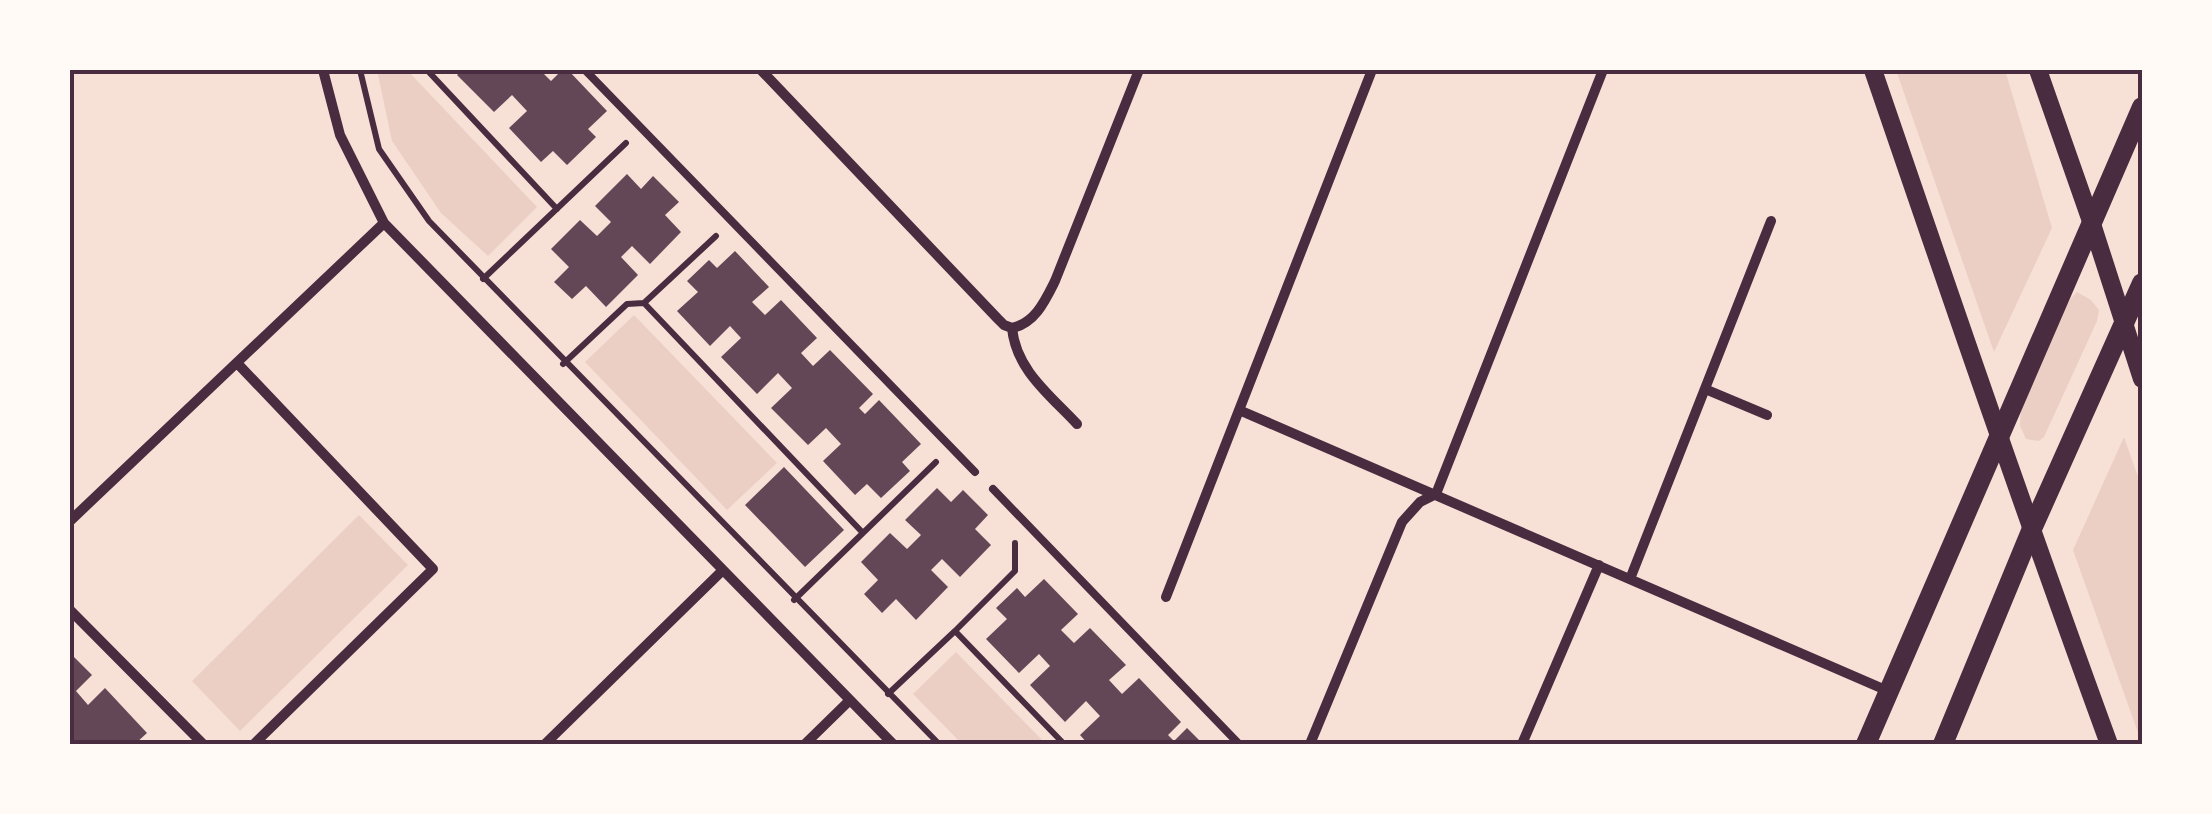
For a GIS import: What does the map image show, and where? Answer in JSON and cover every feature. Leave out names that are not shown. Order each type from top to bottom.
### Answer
[{"type":"main road","points":[[1866,744],[2142,107]]},
{"type":"main road","points":[[1944,744],[2031,531],[2142,282]]},
{"type":"street","points":[[323,70],[340,135],[384,223],[892,744]]},
{"type":"street","points":[[760,70],[1004,325],[1012,328],[1026,323],[1036,313],[1056,281],[1139,70]]},
{"type":"street","points":[[1166,597],[1372,70]]},
{"type":"street","points":[[1310,744],[1402,522],[1420,502],[1436,494],[1603,70]]},
{"type":"street","points":[[1873,70],[2031,531],[2109,744]]},
{"type":"street","points":[[2038,70],[2142,379]]},
{"type":"street","points":[[1630,579],[1771,222]]},
{"type":"street","points":[[70,521],[384,223]]},
{"type":"street","points":[[1012,328],[1015,350],[1027,371],[1078,424]]},
{"type":"street","points":[[237,362],[433,568],[254,744]]},
{"type":"street","points":[[1705,389],[1767,415]]},
{"type":"street","points":[[1239,410],[1889,692]]},
{"type":"street","points":[[1522,744],[1599,565]]},
{"type":"street","points":[[545,744],[723,570]]},
{"type":"street","points":[[70,610],[203,744]]},
{"type":"street","points":[[804,744],[850,700]]},
{"type":"lane","points":[[584,70],[975,472]]},
{"type":"lane","points":[[992,489],[1239,744]]},
{"type":"path","points":[[360,70],[379,149],[429,221],[939,744]]},
{"type":"path","points":[[427,70],[557,208]]},
{"type":"path","points":[[460,301],[641,128]]},
{"type":"path","points":[[541,384],[627,304],[644,303],[731,221]]},
{"type":"path","points":[[644,303],[863,532]]},
{"type":"path","points":[[773,620],[951,447]]},
{"type":"path","points":[[865,715],[1016,571],[1014,543],[1030,528]]},
{"type":"path","points":[[955,630],[1064,744]]},
{"type":"shaded area","points":[[377,70],[407,70],[537,207],[488,256],[441,213],[392,141]]},
{"type":"shaded area","points":[[1896,70],[2005,70],[2052,228],[1994,352]]},
{"type":"shaded area","points":[[2077,292],[2099,310],[2097,321],[2044,437],[2039,441],[2026,439],[2020,426],[2021,407],[2064,310]]},
{"type":"shaded area","points":[[634,315],[777,463],[727,510],[585,362]]},
{"type":"shaded area","points":[[2124,437],[2142,488],[2142,744],[2073,550]]},
{"type":"shaded area","points":[[359,515],[408,565],[240,731],[192,681]]},
{"type":"shaded area","points":[[956,652],[1046,744],[962,744],[913,694]]},
{"type":"building","points":[[462,70],[549,70],[544,74],[551,81],[562,70],[568,70],[607,111],[588,129],[596,137],[567,165],[553,151],[541,162],[509,128],[527,111],[512,95],[494,112],[457,75]]},
{"type":"building","points":[[627,174],[641,189],[653,176],[679,202],[665,215],[681,232],[650,264],[632,246],[621,257],[638,275],[606,307],[586,286],[572,299],[554,282],[569,267],[551,249],[580,220],[597,236],[611,222],[595,206]]},
{"type":"building","points":[[735,251],[769,287],[752,302],[765,315],[781,300],[817,338],[801,353],[813,366],[830,350],[873,394],[859,408],[865,414],[879,400],[921,444],[902,462],[910,471],[881,498],[867,484],[855,495],[823,461],[841,444],[826,428],[808,445],[771,408],[792,388],[778,373],[757,394],[721,357],[741,338],[730,326],[710,346],[677,311],[698,292],[687,281],[709,260],[717,268]]},
{"type":"building","points":[[784,467],[844,530],[805,567],[745,505]]},
{"type":"building","points":[[937,488],[951,502],[963,490],[988,515],[975,529],[991,545],[960,577],[942,559],[931,570],[948,587],[916,620],[896,599],[882,613],[864,594],[878,580],[861,562],[890,533],[907,549],[921,535],[905,520]]},
{"type":"building","points":[[1044,579],[1078,614],[1061,630],[1074,643],[1090,628],[1126,665],[1109,680],[1122,694],[1139,678],[1181,722],[1168,735],[1174,741],[1187,728],[1203,744],[1088,744],[1080,735],[1100,716],[1086,701],[1065,722],[1030,685],[1050,666],[1039,654],[1019,673],[986,639],[1007,619],[996,608],[1017,588],[1025,597]]},
{"type":"building","points":[[70,653],[92,675],[76,691],[88,705],[105,688],[147,733],[135,744],[70,744]]}]
